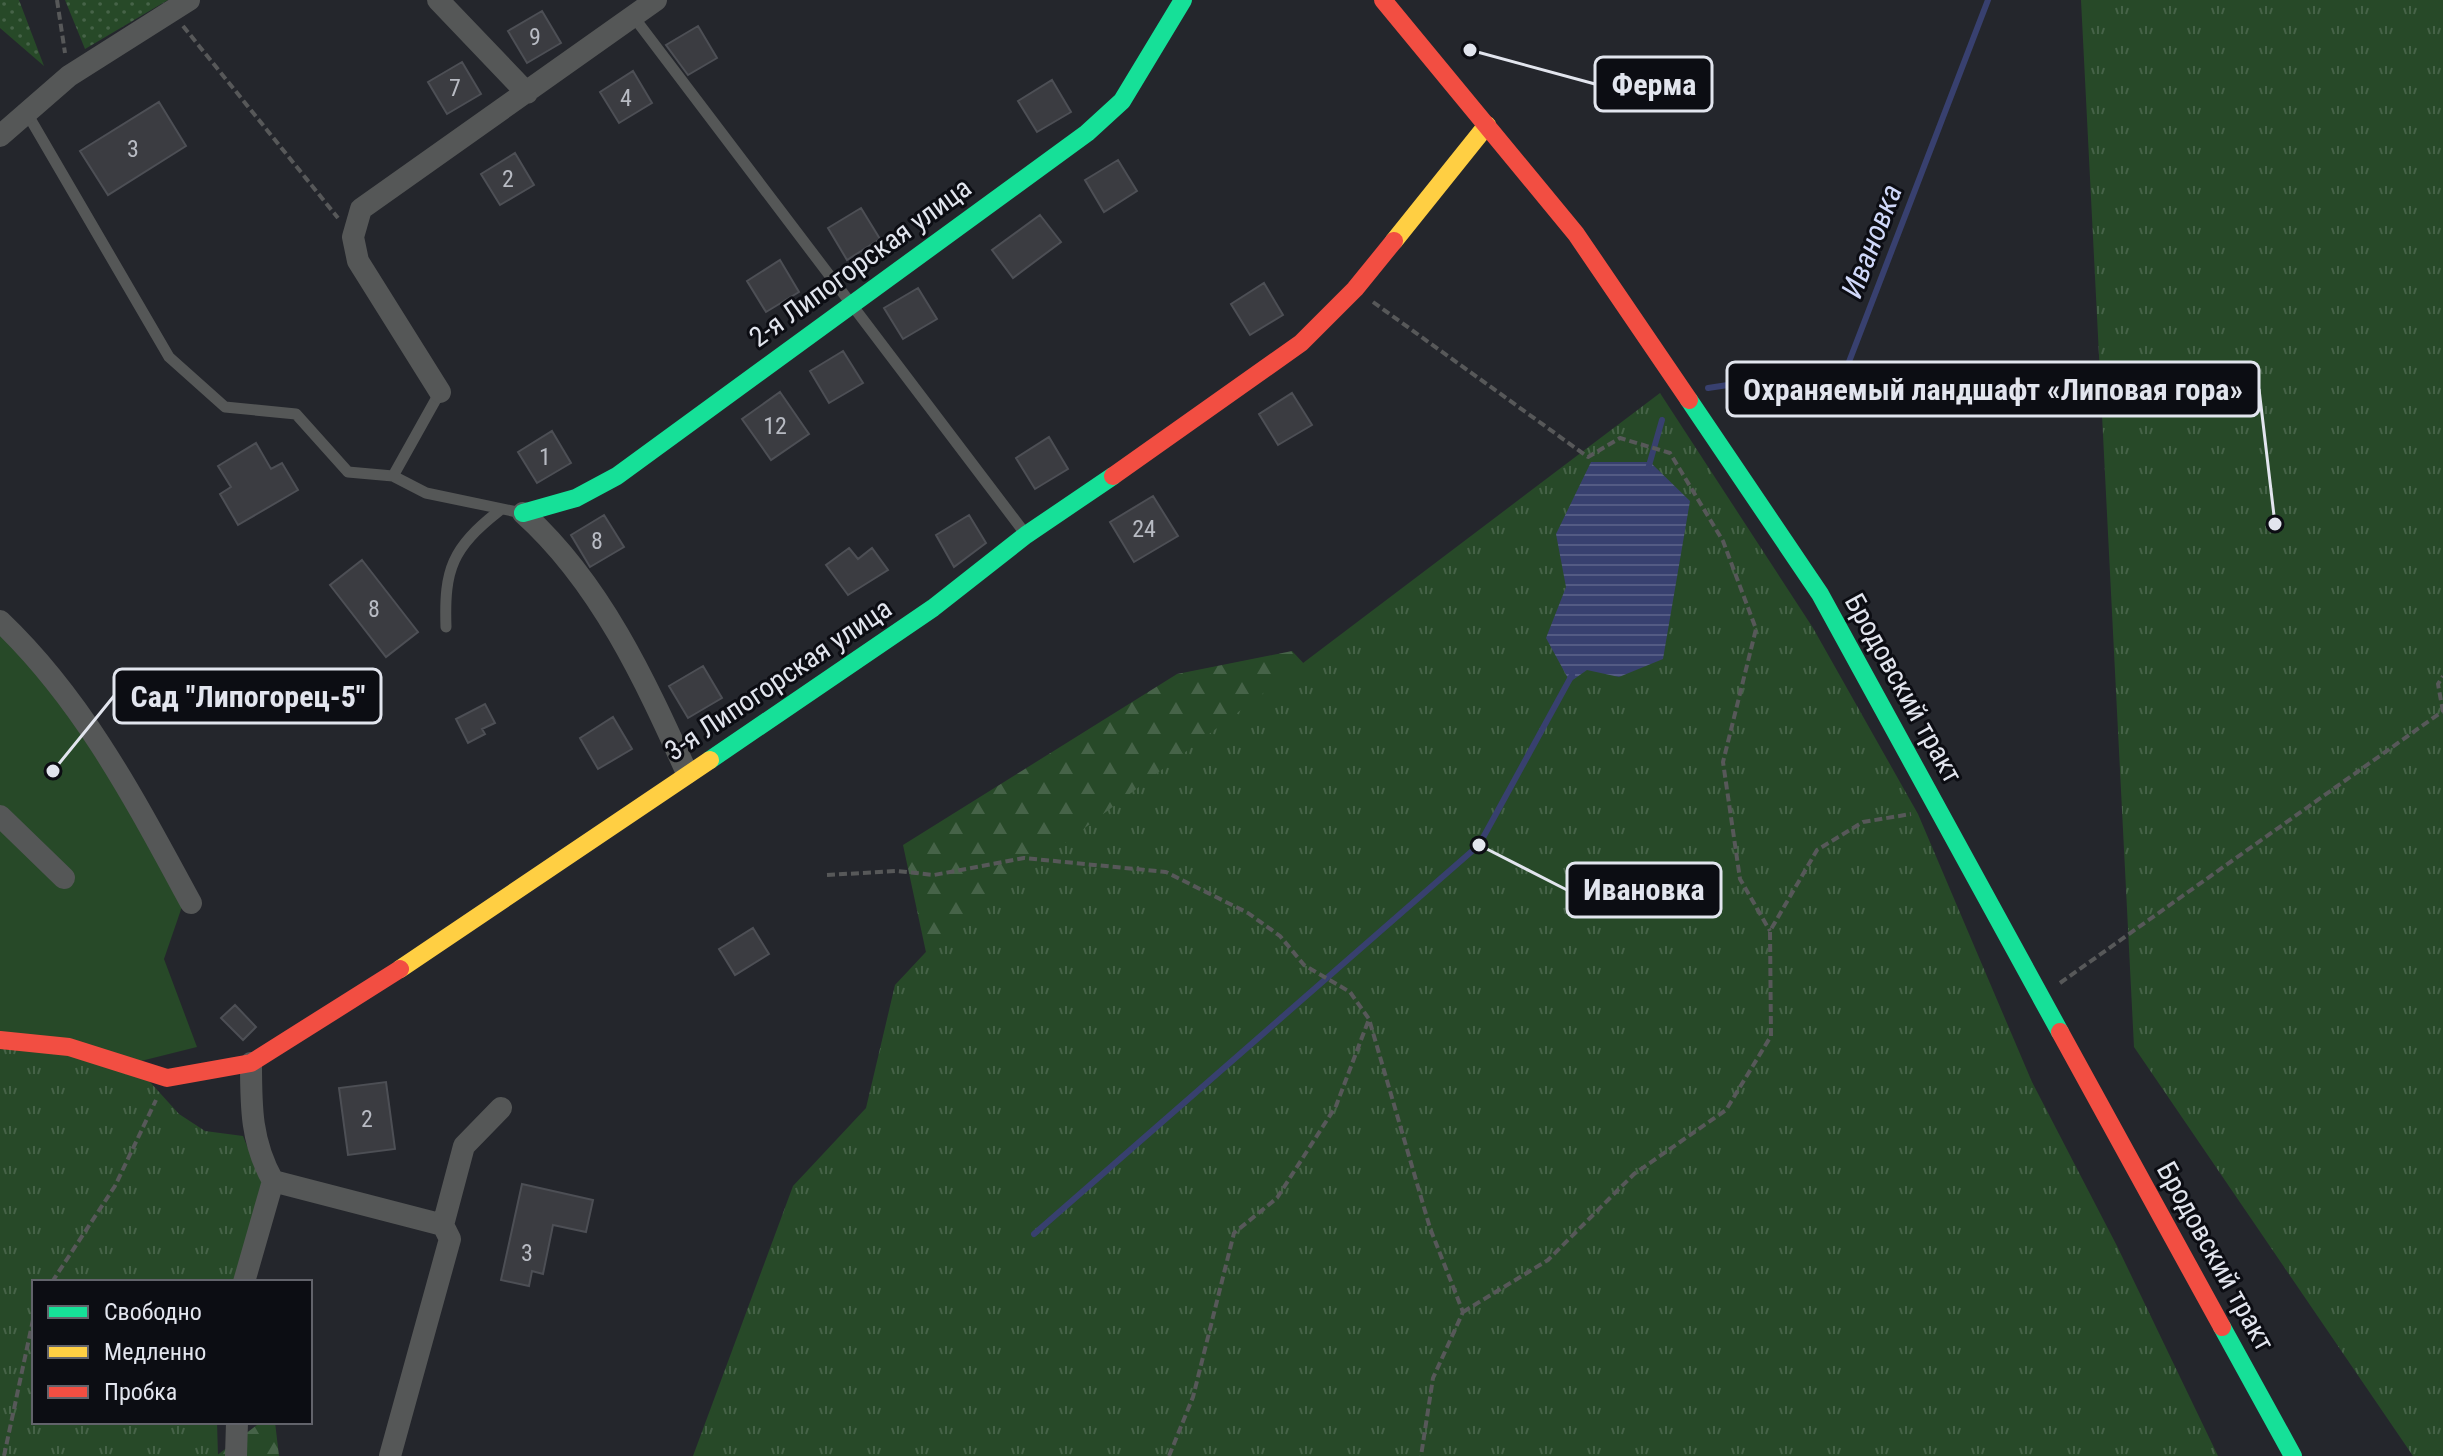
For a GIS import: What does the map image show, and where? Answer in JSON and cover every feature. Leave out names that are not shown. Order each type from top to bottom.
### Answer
[{"type":"street","points":[[438,0],[527,93]]},
{"type":"street","points":[[440,392],[358,261],[353,237],[361,209],[385,189],[527,93],[656,0]]},
{"type":"street","name":"2-я Липогорская улица","points":[[523,513],[576,498],[617,476],[1087,133],[1122,101],[1183,0]]},
{"type":"street","name":"Бродовский тракт","points":[[1383,0],[1576,234],[1820,594],[2293,1456]]},
{"type":"street","points":[[0,136],[28,115],[69,76],[180,6]]},
{"type":"street","name":"3-я Липогорская улица","points":[[0,1040],[69,1047],[167,1078],[251,1063],[363,994],[687,773],[847,669],[933,608],[1026,535],[1301,343],[1355,289],[1487,125]]},
{"type":"street","points":[[523,513],[544,532],[589,589],[656,704],[687,773]]},
{"type":"street","points":[[0,621],[27,647],[98,736],[191,903]]},
{"type":"street","points":[[0,816],[64,878]]},
{"type":"street","points":[[245,1280],[273,1181],[258,1153],[251,1103],[251,1063]]},
{"type":"street","points":[[390,1456],[450,1239],[443,1225],[464,1146],[501,1108]]},
{"type":"street","points":[[273,1181],[443,1225]]},
{"type":"street","points":[[236,1456],[237,1424]]},
{"type":"lane","points":[[633,16],[1026,535]]},
{"type":"lane","points":[[28,115],[169,357],[225,407],[296,414],[348,472],[393,476],[426,493],[499,511],[523,513]]},
{"type":"lane","points":[[393,476],[440,392]]},
{"type":"lane","points":[[446,627],[445,584],[458,552],[476,529],[499,511]]},
{"type":"path","points":[[57,0],[69,76]]},
{"type":"path","points":[[180,6],[353,237]]},
{"type":"path","points":[[1355,289],[1588,457],[1620,438],[1670,453],[1723,541],[1756,629],[1723,762],[1740,879],[1770,931],[1771,1036],[1726,1110],[1634,1174],[1548,1260],[1463,1312],[1433,1378],[1421,1456]]},
{"type":"path","points":[[2041,996],[2443,712],[2438,684],[2443,676]]},
{"type":"path","points":[[1770,931],[1817,850],[1863,822],[1939,809]]},
{"type":"path","points":[[827,875],[897,871],[934,875],[1024,858],[1166,872],[1248,913],[1280,936],[1304,965],[1350,992],[1369,1019],[1430,1228],[1463,1312]]},
{"type":"path","points":[[1169,1456],[1193,1397],[1234,1233],[1277,1198],[1336,1106],[1369,1019]]},
{"type":"path","points":[[53,1280],[115,1186],[167,1078]]},
{"type":"path","points":[[4,1456],[32,1324]]},
{"type":"green space","points":[[0,0],[19,0],[44,66],[0,28]]},
{"type":"green space","points":[[65,0],[168,0],[85,49]]},
{"type":"green space","points":[[2081,0],[2443,0],[2443,1456],[2413,1456],[2134,1047]]},
{"type":"green space","points":[[1660,393],[1813,628],[1918,814],[2032,1082],[2117,1246],[2218,1456],[693,1456],[793,1186],[866,1108],[895,985],[938,939]]},
{"type":"green space","points":[[0,618],[27,647],[186,895],[164,959],[197,1047],[125,1065],[0,1035]]},
{"type":"green space","points":[[1292,651],[1385,750],[933,985],[903,845],[1177,674]]},
{"type":"green space","points":[[0,1036],[111,1039],[179,1114],[205,1131],[243,1136],[268,1198],[239,1280],[32,1280],[32,1424],[217,1424],[218,1456],[0,1456]]},
{"type":"green space","points":[[258,1424],[275,1424],[279,1456],[216,1456]]},
{"type":"water","points":[[1591,462],[1650,462],[1690,501],[1663,659],[1619,677],[1587,670],[1570,682],[1546,638],[1566,587],[1556,534]]},
{"type":"building","points":[[542,11],[561,43],[527,63],[508,31]]},
{"type":"building","points":[[698,26],[717,58],[688,75],[666,45]]},
{"type":"building","points":[[462,62],[481,94],[447,114],[428,82]]},
{"type":"building","points":[[633,71],[652,103],[619,123],[600,92]]},
{"type":"building","points":[[1052,80],[1071,112],[1037,132],[1018,101]]},
{"type":"building","points":[[159,102],[186,146],[108,195],[80,151]]},
{"type":"building","points":[[515,153],[534,185],[500,205],[481,174]]},
{"type":"building","points":[[1118,160],[1137,191],[1104,212],[1085,180]]},
{"type":"building","points":[[861,208],[880,239],[847,260],[828,228]]},
{"type":"building","points":[[1040,215],[1061,242],[1013,278],[992,250]]},
{"type":"building","points":[[780,260],[799,292],[766,312],[747,281]]},
{"type":"building","points":[[1264,283],[1283,315],[1250,335],[1231,304]]},
{"type":"building","points":[[918,288],[937,319],[903,339],[884,308]]},
{"type":"building","points":[[843,351],[863,383],[829,403],[810,371]]},
{"type":"building","points":[[780,392],[809,434],[771,460],[742,419]]},
{"type":"building","points":[[1292,393],[1312,425],[1278,445],[1259,414]]},
{"type":"building","points":[[552,431],[571,463],[537,483],[518,452]]},
{"type":"building","points":[[1049,437],[1068,469],[1035,489],[1016,458]]},
{"type":"building","points":[[256,443],[271,469],[282,463],[298,490],[238,525],[220,494],[231,487],[218,466]]},
{"type":"building","points":[[1153,496],[1178,536],[1134,562],[1110,522]]},
{"type":"building","points":[[604,515],[624,547],[590,567],[571,535]]},
{"type":"building","points":[[969,515],[986,543],[954,567],[936,535]]},
{"type":"building","points":[[849,548],[858,559],[872,548],[888,570],[848,595],[826,565]]},
{"type":"building","points":[[362,560],[418,632],[386,657],[330,585]]},
{"type":"building","points":[[703,666],[722,698],[688,718],[669,686]]},
{"type":"building","points":[[485,704],[495,723],[482,729],[485,734],[468,743],[456,719]]},
{"type":"building","points":[[613,717],[632,749],[598,769],[580,738]]},
{"type":"building","points":[[753,928],[769,954],[735,975],[719,949]]},
{"type":"building","points":[[235,1005],[256,1027],[243,1040],[221,1018]]},
{"type":"building","points":[[386,1082],[395,1149],[348,1155],[339,1088]]},
{"type":"building","points":[[522,1184],[593,1200],[586,1232],[553,1225],[543,1274],[532,1271],[529,1286],[501,1280]]},
{"type":"waterway","name":"Ивановка","points":[[1708,388],[1847,367],[1988,0]]},
{"type":"waterway","name":"Ивановка","points":[[1648,469],[1662,420]]},
{"type":"waterway","name":"Ивановка","points":[[1034,1234],[1479,845],[1572,675]]},
{"type":"traffic: fast","points":[[523,513],[576,498],[617,476],[1087,133],[1122,101],[1183,0]]},
{"type":"traffic: fast","points":[[1689,400],[1820,594],[2060,1032]]},
{"type":"traffic: fast","points":[[710,760],[933,608],[1026,535],[1113,476]]},
{"type":"traffic: fast","points":[[2222,1327],[2293,1456]]},
{"type":"traffic: slow","points":[[1394,241],[1487,125]]},
{"type":"traffic: slow","points":[[400,969],[710,760]]},
{"type":"traffic: jam","points":[[1383,0],[1576,234],[1689,400]]},
{"type":"traffic: jam","points":[[1113,476],[1301,343],[1355,289],[1394,241]]},
{"type":"traffic: jam","points":[[0,1040],[69,1047],[167,1078],[251,1063],[400,969]]},
{"type":"traffic: jam","points":[[2060,1032],[2222,1327]]},
{"type":"place","name":"Ферма","points":[[1470,50]]},
{"type":"place","name":"Охраняемый ландшафт «Липовая гора»","points":[[2275,524]]},
{"type":"place","name":"Сад \"Липогорец-5\"","points":[[53,771]]},
{"type":"place","name":"Ивановка","points":[[1479,845]]}]
